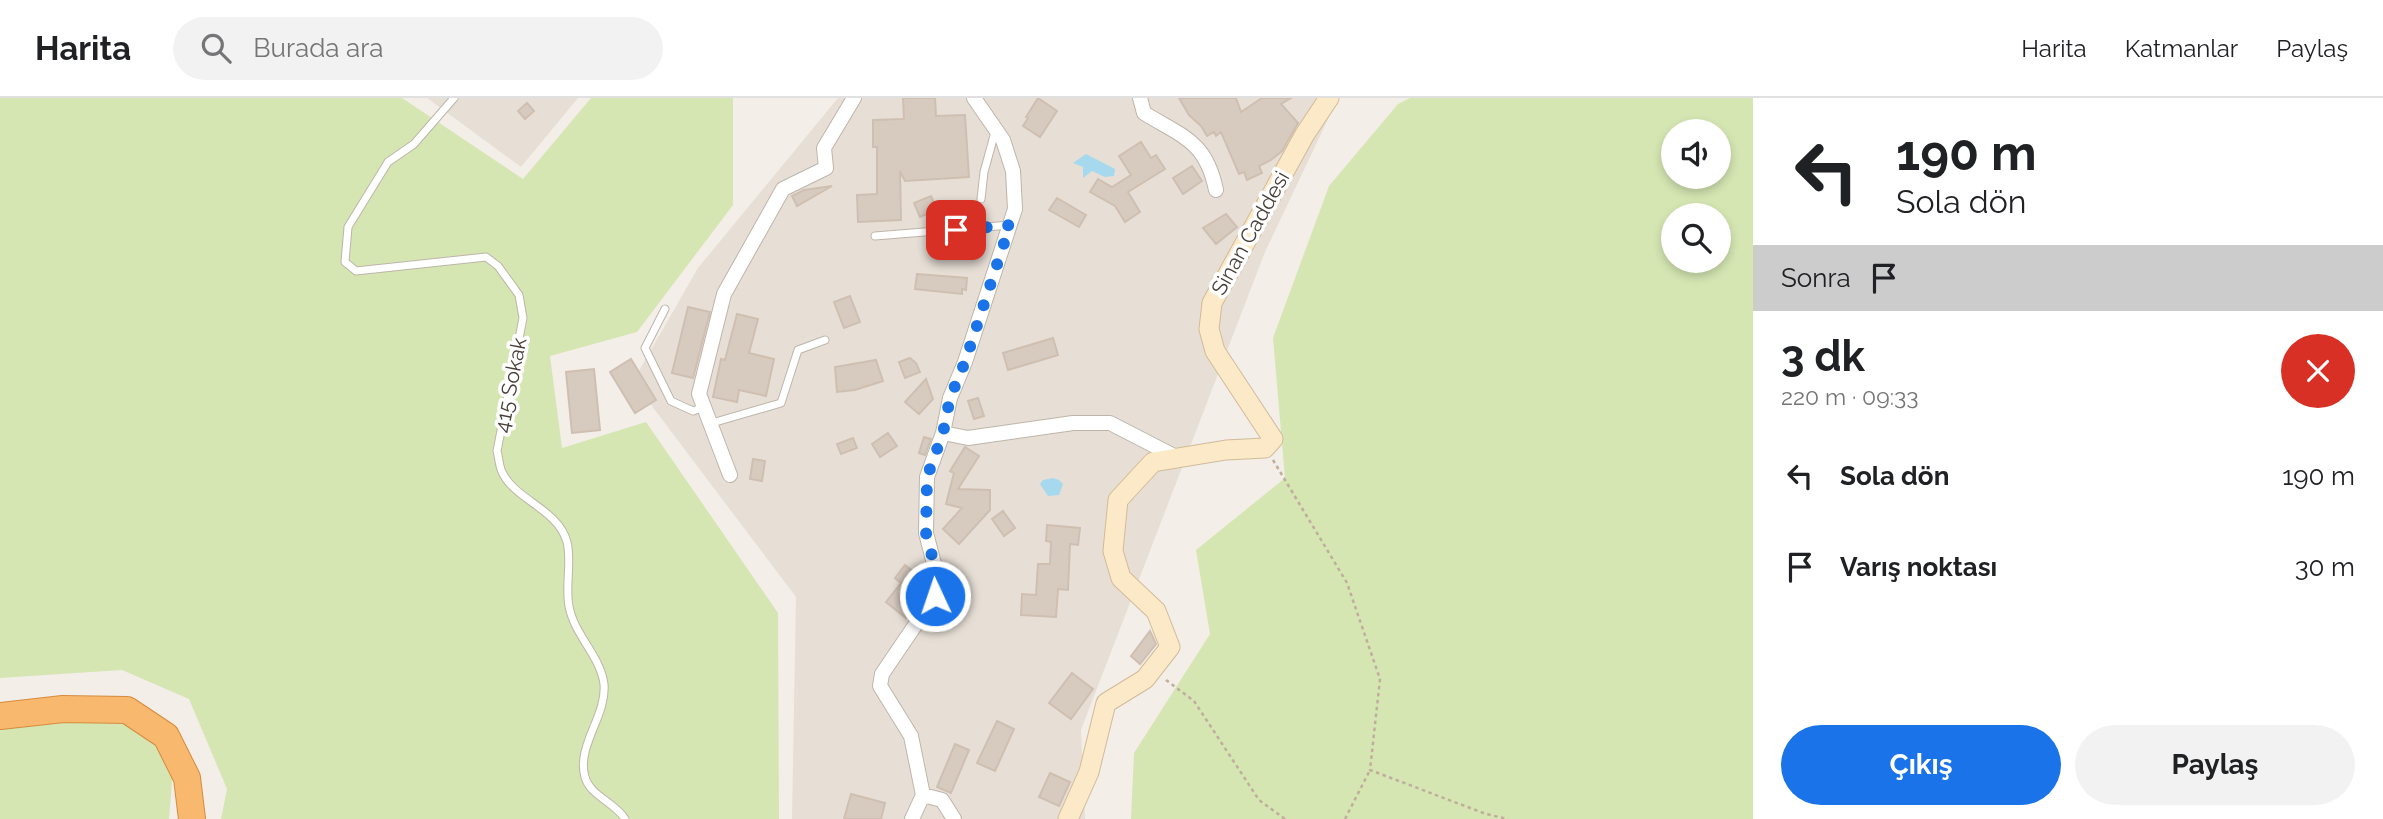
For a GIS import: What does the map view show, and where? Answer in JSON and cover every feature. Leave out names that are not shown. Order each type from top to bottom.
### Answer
[{"type":"highway","points":[[0,716],[63,709],[127,710],[166,736],[187,778],[192,819]]},
{"type":"street","points":[[730,475],[699,394],[724,294],[783,189],[826,168],[824,148],[854,98]]},
{"type":"street","points":[[912,819],[923,795],[911,736],[880,686],[882,674],[930,605],[939,583],[926,533],[927,477],[943,433],[950,398],[962,370],[1015,209],[1013,171],[1003,140],[974,98]]},
{"type":"street","points":[[1140,98],[1144,113],[1198,146],[1212,170],[1216,190]]},
{"type":"street","name":"Sinan Caddesi","points":[[1265,449],[1273,439],[1214,351],[1209,329],[1212,303],[1305,134],[1329,98]]},
{"type":"street","points":[[943,433],[968,438],[1073,423],[1110,423],[1178,458]]},
{"type":"street","points":[[1068,819],[1088,772],[1106,703],[1145,679],[1170,647],[1156,611],[1121,578],[1113,551],[1118,500],[1153,462],[1226,450],[1265,449]]},
{"type":"street","points":[[923,795],[942,800],[954,819]]},
{"type":"lane","name":"415 Sokak","points":[[454,98],[414,144],[388,162],[348,227],[345,262],[356,271],[486,257],[498,266],[519,295],[523,318],[497,451],[502,473],[513,486],[556,522],[567,542],[569,607],[583,640],[598,663],[604,685],[599,711],[583,759],[585,779],[596,792],[620,811],[625,819]]},
{"type":"lane","points":[[981,199],[984,172],[996,130]]},
{"type":"lane","points":[[875,236],[1010,225]]},
{"type":"lane","points":[[665,309],[645,348],[671,401],[693,411],[704,407]]},
{"type":"lane","points":[[712,423],[780,403],[798,349],[825,340]]},
{"type":"path","points":[[1265,449],[1347,583],[1380,679],[1370,770],[1345,819]]},
{"type":"path","points":[[1152,670],[1194,701],[1259,800],[1284,819]]},
{"type":"path","points":[[1370,770],[1486,814],[1508,819]]},
{"type":"shaded area","points":[[427,98],[578,98],[521,167]]},
{"type":"shaded area","points":[[838,98],[1338,98],[1265,252],[1081,730],[1085,819],[792,819],[796,597],[633,381],[698,268]]},
{"type":"green space","points":[[0,98],[402,98],[523,179],[591,98],[733,98],[733,205],[637,332],[550,356],[562,448],[646,422],[778,613],[779,819],[221,819],[227,789],[189,699],[122,670],[0,678]]},
{"type":"green space","points":[[1410,98],[1753,98],[1753,819],[1131,819],[1134,753],[1210,634],[1196,550],[1285,478],[1273,338],[1329,186],[1398,104]]},
{"type":"green space","points":[[117,718],[149,735],[173,770],[169,819],[0,819],[0,721]]},
{"type":"water","points":[[1086,154],[1115,169],[1114,176],[1105,177],[1092,171],[1083,178],[1083,167],[1073,163]]},
{"type":"water","points":[[1053,478],[1063,484],[1059,495],[1048,496],[1040,484],[1043,480]]},
{"type":"building","points":[[903,98],[935,98],[936,116],[965,115],[969,177],[905,181],[900,171],[901,220],[858,222],[857,195],[877,194],[877,147],[873,147],[873,120],[904,119]]},
{"type":"building","points":[[1038,98],[1057,111],[1040,137],[1023,126]]},
{"type":"building","points":[[1179,98],[1236,98],[1241,112],[1262,98],[1291,98],[1281,104],[1298,123],[1282,151],[1259,166],[1262,173],[1247,180],[1244,172],[1239,174],[1221,132],[1216,136],[1214,132],[1207,136]]},
{"type":"building","points":[[527,103],[534,111],[525,119],[518,111]]},
{"type":"building","points":[[1141,142],[1151,158],[1156,155],[1165,169],[1128,192],[1140,212],[1125,222],[1115,206],[1090,192],[1098,179],[1112,187],[1131,175],[1119,156]]},
{"type":"building","points":[[1192,166],[1202,181],[1183,194],[1173,178]]},
{"type":"building","points":[[832,186],[797,206],[792,196],[804,190]]},
{"type":"building","points":[[931,196],[937,210],[920,217],[914,203]]},
{"type":"building","points":[[1057,198],[1086,215],[1079,227],[1049,210]]},
{"type":"building","points":[[1226,214],[1237,227],[1216,244],[1203,228]]},
{"type":"building","points":[[917,274],[967,278],[966,290],[962,289],[962,294],[915,289]]},
{"type":"building","points":[[850,296],[860,322],[844,328],[834,302]]},
{"type":"building","points":[[688,307],[710,312],[693,378],[672,373]]},
{"type":"building","points":[[737,314],[758,319],[749,353],[774,359],[766,396],[739,390],[737,402],[713,397],[721,359],[725,360]]},
{"type":"building","points":[[1053,338],[1058,355],[1008,370],[1003,353]]},
{"type":"building","points":[[910,358],[920,372],[905,378],[899,362]]},
{"type":"building","points":[[631,359],[656,400],[635,413],[610,372]]},
{"type":"building","points":[[876,360],[883,381],[855,390],[837,392],[835,367]]},
{"type":"building","points":[[594,369],[600,430],[572,433],[566,372]]},
{"type":"building","points":[[926,379],[933,399],[919,414],[905,402]]},
{"type":"building","points":[[978,398],[984,416],[974,419],[968,401]]},
{"type":"building","points":[[888,433],[897,446],[880,457],[872,444]]},
{"type":"building","points":[[924,437],[931,439],[925,455],[919,453]]},
{"type":"building","points":[[853,438],[857,448],[841,454],[837,444]]},
{"type":"building","points":[[965,447],[979,456],[958,489],[990,490],[990,510],[959,544],[943,529],[962,508],[946,504],[954,473],[950,471]]},
{"type":"building","points":[[753,459],[765,461],[762,481],[750,479]]},
{"type":"building","points":[[1003,511],[1015,528],[1004,536],[992,519]]},
{"type":"building","points":[[1047,525],[1080,528],[1078,545],[1070,544],[1068,590],[1058,589],[1056,617],[1021,615],[1022,594],[1036,595],[1038,564],[1050,564],[1051,542],[1046,541]]},
{"type":"building","points":[[905,565],[925,581],[911,600],[917,604],[906,618],[886,602],[901,583],[895,578]]},
{"type":"building","points":[[1150,631],[1156,644],[1140,664],[1131,656]]},
{"type":"building","points":[[1072,673],[1093,689],[1071,719],[1049,703]]},
{"type":"building","points":[[997,721],[1014,729],[995,771],[977,763]]},
{"type":"building","points":[[955,744],[969,750],[951,793],[937,787]]},
{"type":"building","points":[[1050,773],[1070,782],[1059,806],[1039,797]]},
{"type":"building","points":[[851,794],[885,803],[881,819],[844,819]]},
{"type":"route","points":[[935,596],[939,583],[926,533],[927,477],[943,433],[950,398],[960,378],[1010,225],[956,230]]}]
